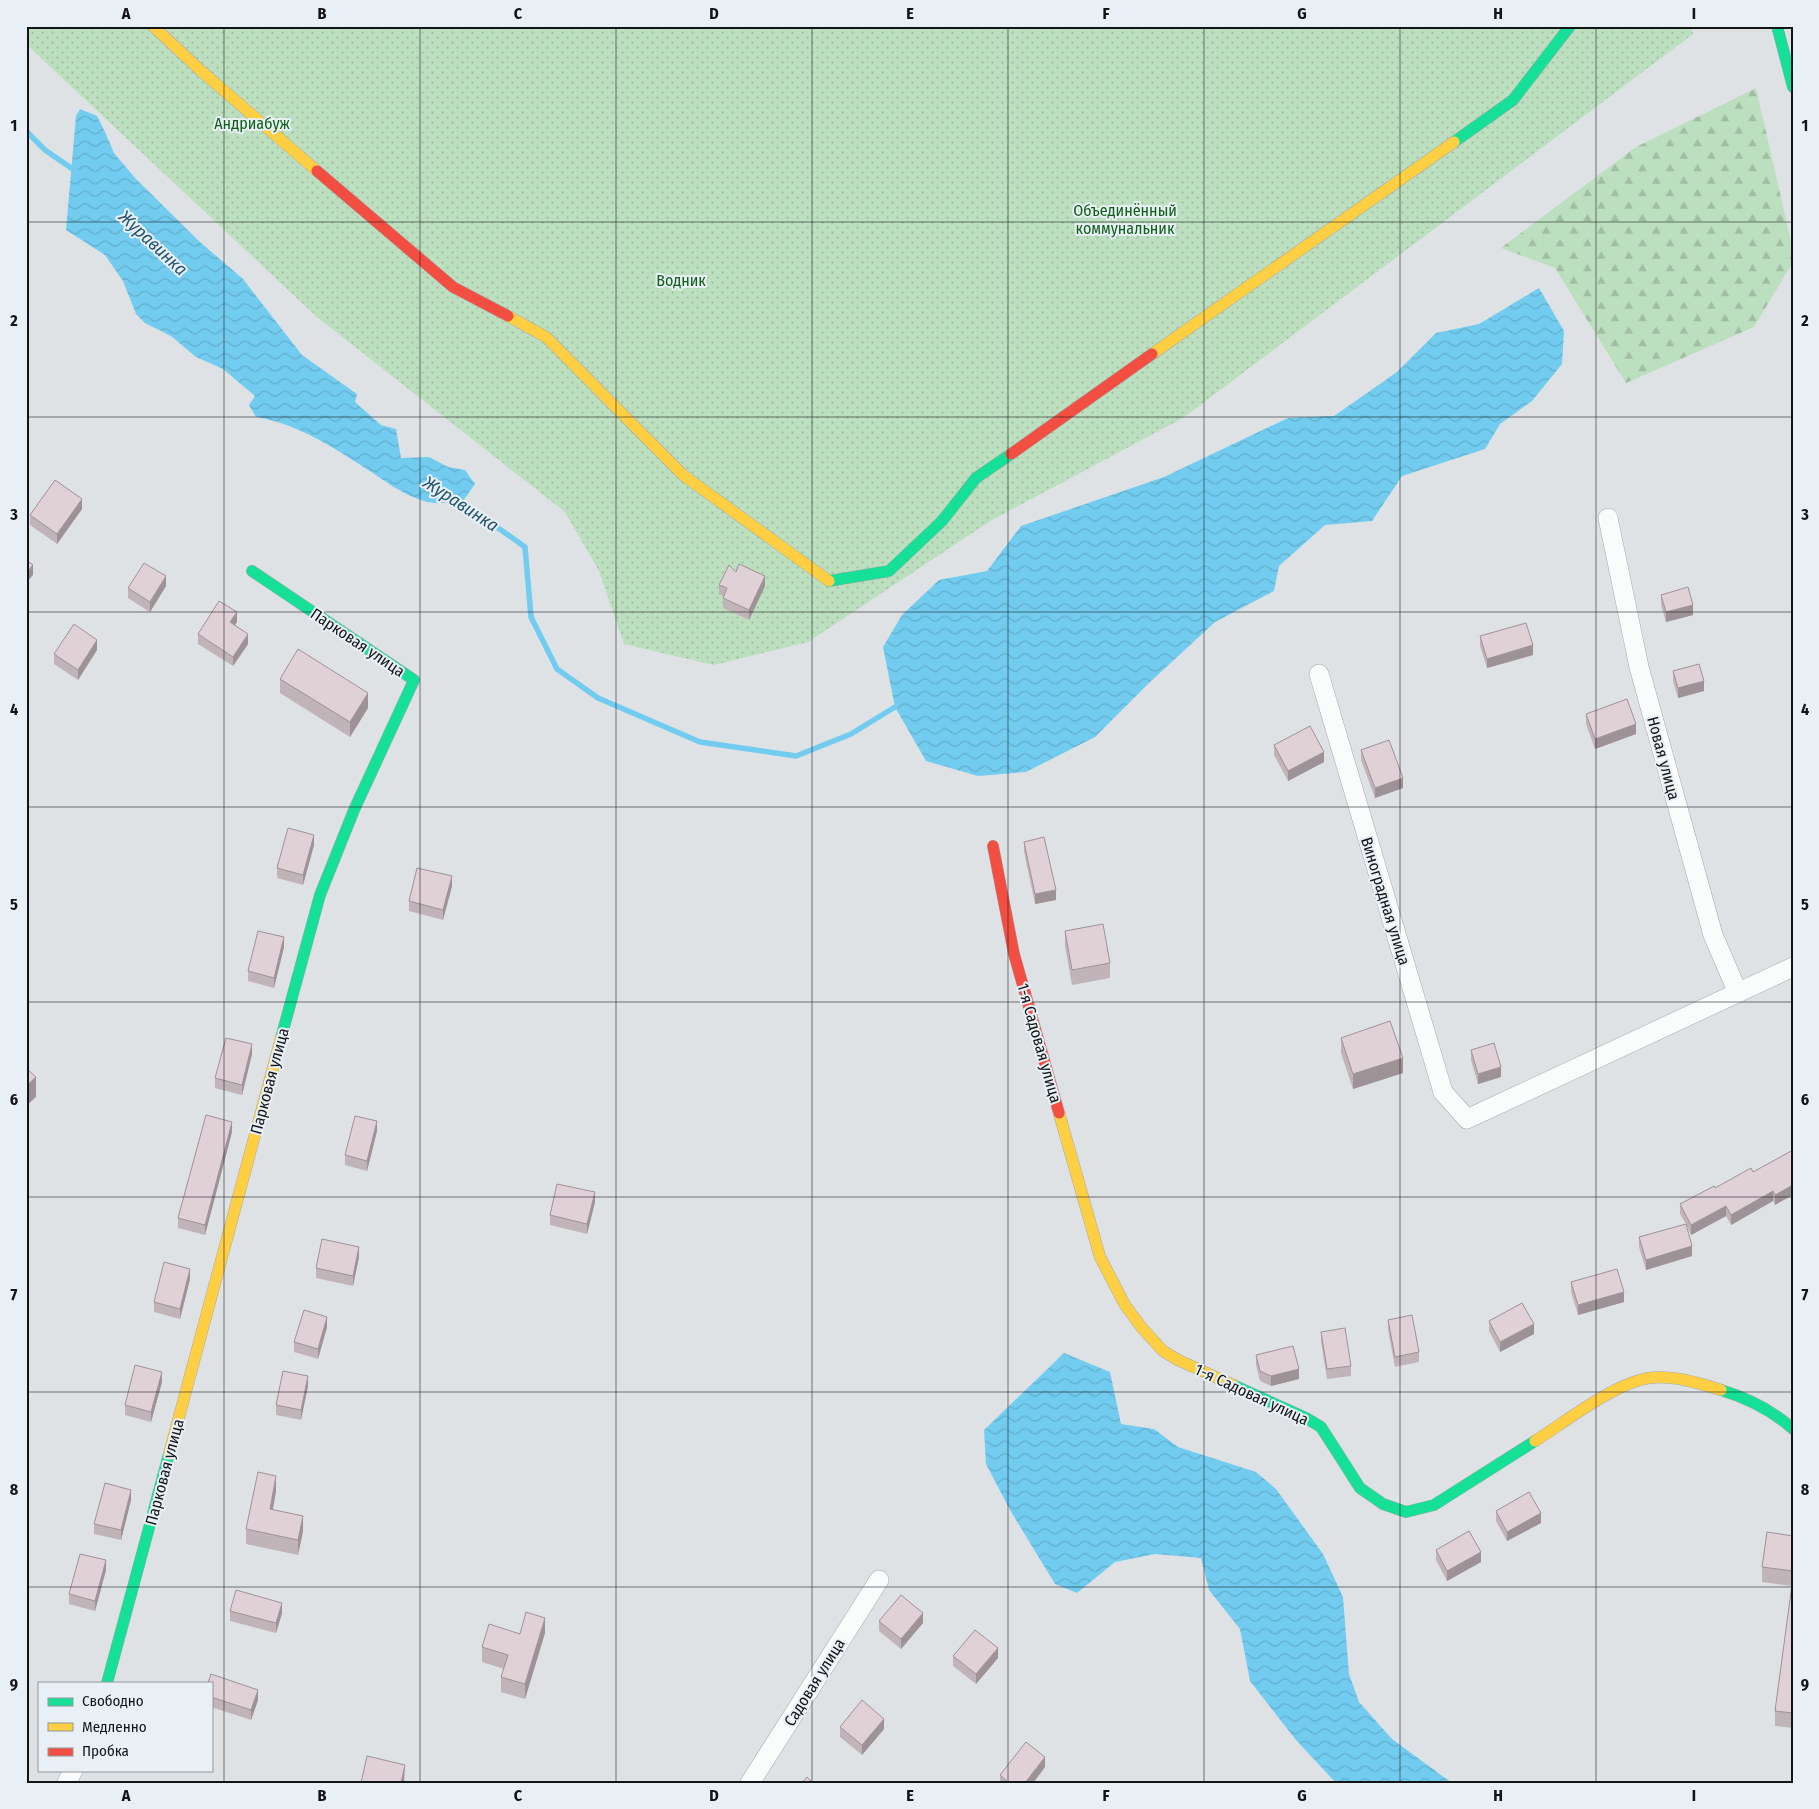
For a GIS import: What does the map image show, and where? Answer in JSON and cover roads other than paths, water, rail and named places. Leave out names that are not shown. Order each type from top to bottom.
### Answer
[{"type":"main road","points":[[154,26],[200,70],[453,288],[546,337],[683,475],[830,581],[889,571],[942,521],[976,478],[1512,100],[1570,26]]},
{"type":"main road","points":[[1777,26],[1793,87]]},
{"type":"main road","name":"Парковая улица","points":[[107,1682],[320,895],[354,810],[414,680],[252,570]]},
{"type":"main road","name":"1-я Садовая улица","points":[[993,846],[1014,954],[1100,1257],[1109,1278],[1143,1330],[1159,1348],[1178,1360],[1306,1418],[1321,1427],[1360,1488],[1383,1504],[1406,1512],[1434,1505],[1620,1387],[1652,1378],[1684,1380],[1750,1400],[1774,1412],[1793,1428]]},
{"type":"street","name":"Новая улица","points":[[1608,518],[1639,666],[1714,935],[1738,993]]},
{"type":"street","name":"Виноградная улица","points":[[1319,674],[1443,1092],[1467,1120],[1738,993]]},
{"type":"street","points":[[1738,993],[1793,967]]},
{"type":"street","name":"Садовая улица","points":[[750,1783],[878,1580]]},
{"type":"water","points":[[80,109],[97,116],[114,153],[136,179],[200,242],[243,279],[302,355],[357,394],[355,402],[381,425],[396,429],[401,458],[429,457],[448,467],[465,470],[475,484],[463,501],[433,503],[417,499],[318,439],[288,425],[256,417],[249,405],[255,396],[223,369],[196,357],[171,336],[145,323],[136,314],[123,281],[105,255],[66,230],[76,116]]},
{"type":"water","points":[[1539,288],[1564,331],[1562,364],[1532,401],[1500,424],[1485,449],[1402,476],[1372,521],[1325,525],[1279,566],[1274,591],[1215,622],[1149,683],[1095,737],[1026,772],[978,776],[926,761],[895,707],[883,647],[902,615],[939,580],[987,571],[1021,526],[1164,477],[1288,418],[1334,416],[1397,372],[1436,333],[1479,324]]},
{"type":"water","points":[[1064,1353],[1110,1372],[1121,1424],[1154,1429],[1178,1447],[1256,1472],[1276,1489],[1323,1554],[1343,1597],[1349,1674],[1359,1702],[1392,1739],[1452,1783],[1336,1783],[1296,1740],[1250,1681],[1240,1629],[1209,1590],[1201,1558],[1155,1554],[1115,1562],[1077,1593],[1055,1584],[1010,1510],[986,1464],[984,1430]]},
{"type":"waterway","name":"Журавинка","points":[[26,131],[45,150],[77,172]]},
{"type":"waterway","name":"Журавинка","points":[[456,498],[525,547],[531,617],[557,669],[598,698],[700,742],[796,756],[851,734],[895,707]]},
{"type":"park label","name":"Андриабуж","points":[[252,123]]},
{"type":"park label","name":"Объединённый коммунальник","points":[[1125,219]]},
{"type":"park label","name":"Водник","points":[[681,280]]}]
